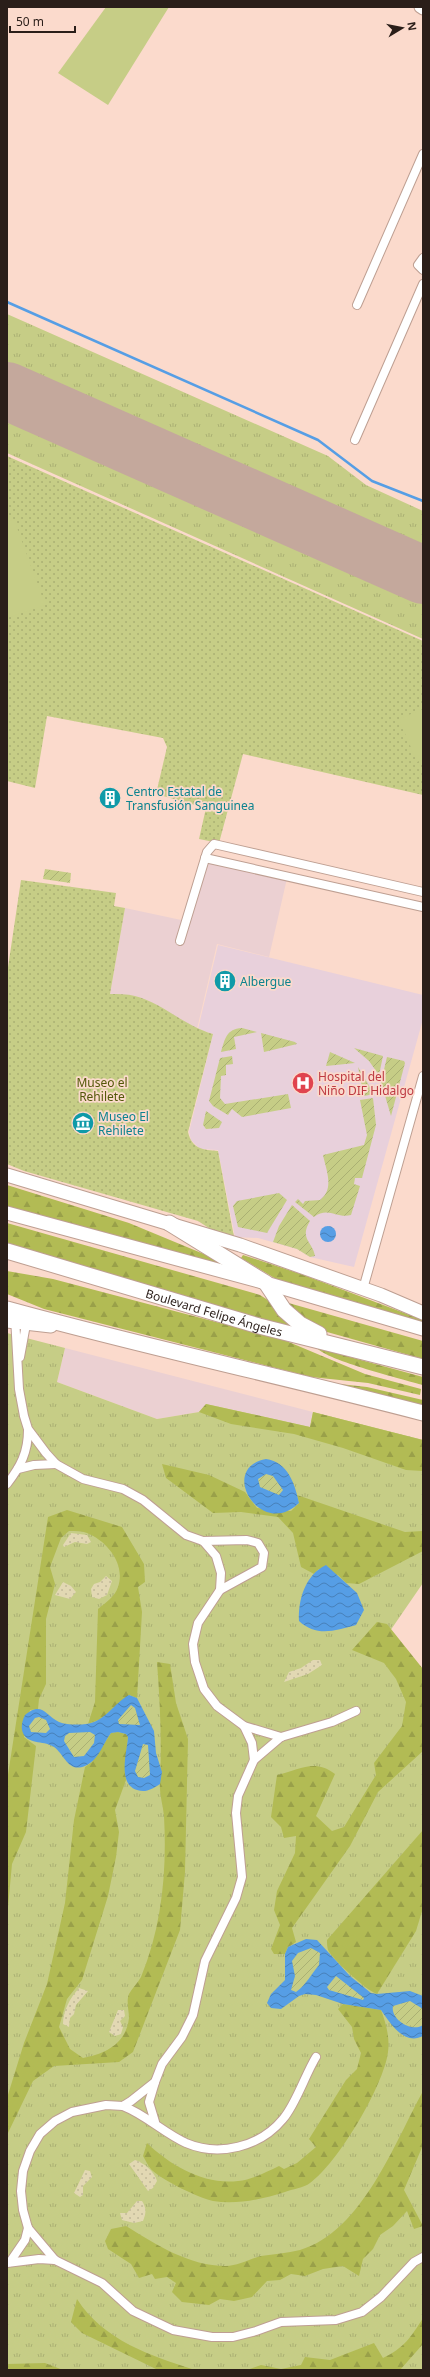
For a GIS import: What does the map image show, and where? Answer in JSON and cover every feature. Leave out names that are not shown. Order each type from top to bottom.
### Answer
[{"type":"highway","points":[[169,1223],[266,1283],[284,1310],[300,1324],[316,1334],[363,1347],[376,1354]]},
{"type":"highway","name":"Boulevard Felipe Ángeles","points":[[7,1251],[259,1326],[376,1354],[423,1367]]},
{"type":"highway","points":[[16,1317],[78,1329],[423,1413]]},
{"type":"main road","points":[[7,1175],[240,1245],[363,1289],[423,1313]]},
{"type":"main road","points":[[7,1213],[266,1283],[423,1329]]},
{"type":"street","points":[[357,305],[423,154]]},
{"type":"street","points":[[423,258],[418,265],[423,270]]},
{"type":"street","points":[[355,440],[423,284]]},
{"type":"street","points":[[180,941],[207,852],[214,844],[423,892]]},
{"type":"street","points":[[205,858],[423,907]]},
{"type":"street","points":[[375,896],[379,882]]},
{"type":"street","points":[[363,1289],[423,1076]]},
{"type":"street","points":[[7,1484],[25,1458],[28,1444],[28,1429],[19,1389],[16,1317]]},
{"type":"street","points":[[16,1317],[19,1362]]},
{"type":"street","points":[[28,1429],[56,1464],[84,1479],[123,1489],[142,1500],[186,1535],[203,1541],[247,1540],[258,1543],[264,1554],[262,1567],[220,1590],[198,1623],[193,1644],[195,1662],[204,1689],[217,1706],[244,1726],[281,1737]]},
{"type":"street","points":[[18,1469],[34,1465],[56,1464]]},
{"type":"street","points":[[203,1541],[216,1556],[221,1573],[220,1590]]},
{"type":"street","points":[[155,2122],[149,2102],[155,2082],[162,2064],[182,2037],[193,2016],[205,1961],[236,1898],[242,1877],[236,1813],[238,1796],[254,1760],[281,1737],[332,1722],[356,1711]]},
{"type":"street","points":[[244,1726],[252,1743],[254,1760]]},
{"type":"street","points":[[316,2057],[284,2118],[267,2134],[248,2144],[218,2150],[200,2148],[172,2135],[155,2122],[123,2106],[106,2105],[72,2112],[55,2121],[40,2134],[30,2151],[23,2171],[22,2203],[28,2228],[55,2260],[102,2283],[133,2311],[173,2330],[212,2337],[233,2337],[281,2322],[336,2320],[362,2312],[382,2297],[414,2262],[423,2257]]},
{"type":"street","points":[[123,2106],[155,2082]]},
{"type":"street","points":[[8,2262],[25,2240],[28,2228]]},
{"type":"street","points":[[8,2262],[55,2260]]},
{"type":"shaded area","points":[[204,857],[288,874],[269,957],[217,944],[197,1029],[148,1001],[135,996],[110,994],[125,908],[186,921]]},
{"type":"shaded area","name":"Hospital del Niño DIF Hidalgo","points":[[218,945],[423,995],[423,1019],[354,1267],[310,1257],[297,1249],[258,1238],[235,1237],[218,1150],[200,1149],[191,1140],[189,1132],[213,1034],[198,1029]]},
{"type":"shaded area","points":[[65,1348],[313,1412],[310,1427],[206,1404],[199,1412],[157,1419],[57,1382]]},
{"type":"green space","points":[[106,7],[169,7],[108,105],[58,73]]},
{"type":"green space","points":[[7,314],[328,456],[366,485],[423,511],[423,556],[7,372]]},
{"type":"green space","points":[[7,410],[423,594],[423,639],[7,453]]},
{"type":"green space","points":[[7,456],[423,641],[423,795],[243,754],[219,843],[199,839],[206,808],[156,794],[167,747],[163,738],[47,716],[35,788],[7,781]]},
{"type":"green space","points":[[14,519],[45,605],[7,618],[7,522]]},
{"type":"green space","points":[[423,709],[423,759],[417,762],[399,719]]},
{"type":"green space","points":[[45,869],[71,873],[70,883],[43,879]]},
{"type":"green space","name":"Museo el Rehilete","points":[[21,880],[116,893],[114,906],[125,908],[110,994],[129,995],[145,999],[193,1026],[213,1034],[188,1132],[192,1142],[199,1148],[218,1151],[234,1237],[215,1232],[198,1221],[24,1171],[7,1164],[7,974]]},
{"type":"green space","points":[[242,1028],[257,1032],[234,1037],[236,1049],[221,1052],[225,1039],[229,1033],[233,1030]]},
{"type":"green space","points":[[261,1033],[295,1042],[297,1044],[264,1052]]},
{"type":"green space","points":[[354,1048],[383,1056],[379,1075],[369,1061]]},
{"type":"green space","points":[[330,1052],[355,1063],[326,1066]]},
{"type":"green space","points":[[232,1056],[233,1064],[226,1065],[226,1075],[221,1076],[220,1098],[225,1104],[288,1094],[291,1108],[242,1117],[232,1109],[228,1115],[213,1106],[209,1101],[220,1058]]},
{"type":"green space","points":[[387,1057],[404,1061],[405,1063],[391,1116],[381,1082]]},
{"type":"green space","points":[[358,1067],[374,1094],[359,1097],[359,1094],[363,1092]]},
{"type":"green space","points":[[373,1098],[376,1125],[362,1178],[355,1178],[354,1184],[360,1186],[351,1215],[346,1216],[324,1213],[314,1217],[295,1202],[298,1199],[303,1204],[305,1201],[320,1200],[325,1196],[328,1179],[323,1155],[364,1145],[367,1135],[360,1100]]},
{"type":"green space","points":[[206,1111],[222,1122],[219,1128],[206,1129],[203,1125]]},
{"type":"green space","points":[[7,1185],[129,1223],[228,1264],[226,1269],[7,1209]]},
{"type":"green space","points":[[279,1193],[287,1200],[267,1233],[238,1227],[233,1206],[237,1201]]},
{"type":"green space","points":[[292,1205],[310,1221],[307,1227],[306,1236],[315,1256],[310,1257],[297,1249],[273,1242],[279,1226]]},
{"type":"green space","points":[[7,1223],[260,1295],[274,1304],[304,1332],[7,1251]]},
{"type":"green space","points":[[243,1255],[301,1274],[423,1320],[423,1327],[281,1282],[241,1258]]},
{"type":"green space","points":[[7,1271],[53,1279],[284,1340],[365,1374],[421,1389],[420,1395],[368,1383],[311,1377],[44,1309],[7,1294]]},
{"type":"green space","points":[[285,1302],[423,1341],[423,1359],[320,1330],[309,1323]]},
{"type":"green space","points":[[7,1333],[65,1348],[57,1382],[157,1419],[199,1412],[206,1404],[310,1427],[313,1412],[423,1440],[423,1583],[390,1631],[423,1673],[423,2370],[7,2370]]},
{"type":"green space","points":[[317,1348],[423,1377],[423,1385],[350,1364],[323,1353]]},
{"type":"green space","points":[[339,1385],[367,1387],[423,1400],[423,1408]]},
{"type":"green space","points":[[206,1404],[310,1427],[313,1412],[423,1440],[423,1471],[406,1470],[343,1448],[294,1434],[231,1424],[199,1412]]},
{"type":"green space","points":[[162,1464],[209,1475],[245,1492],[257,1508],[291,1511],[299,1503],[297,1495],[405,1532],[423,1531],[423,1551],[359,1584],[346,1583],[338,1575],[319,1569],[314,1574],[301,1567],[293,1533],[278,1517],[241,1512],[213,1513],[166,1478]]},
{"type":"green space","points":[[266,1474],[273,1476],[283,1490],[279,1495],[260,1487],[258,1479]]},
{"type":"green space","points":[[67,1510],[122,1527],[144,1564],[145,1582],[138,1587],[142,1612],[137,1698],[129,1695],[101,1719],[88,1724],[95,1702],[98,1609],[115,1594],[120,1578],[117,1562],[108,1548],[85,1532],[69,1531],[61,1538],[50,1567],[55,1584],[46,1619],[46,1684],[39,1699],[38,1709],[30,1710],[24,1737],[36,1746],[26,1832],[12,1864],[7,1918],[7,1781],[48,1517]]},
{"type":"green space","points":[[377,1622],[387,1624],[423,1669],[423,1751],[378,1792],[350,1846],[292,1928],[296,1942],[288,1947],[285,1954],[274,1954],[271,1949],[280,1925],[274,1910],[277,1891],[295,1853],[296,1836],[284,1838],[281,1827],[271,1817],[277,1775],[300,1768],[313,1766],[327,1769],[335,1774],[316,1816],[332,1831],[344,1827],[376,1775],[374,1763],[402,1726],[406,1702],[396,1679],[384,1663],[352,1650]]},
{"type":"green space","points":[[157,1662],[170,1664],[176,1703],[188,1739],[185,1872],[180,1930],[133,2052],[119,2062],[54,2066],[33,2081],[7,2135],[7,2098],[24,2043],[47,1984],[65,1903],[74,1820],[85,1767],[92,1762],[111,1733],[118,1732],[126,1734],[128,1737],[125,1767],[126,1780],[115,1810],[119,1832],[116,1857],[108,1896],[82,1980],[67,1999],[59,2027],[70,2049],[83,2058],[99,2054],[113,2046],[124,2035],[127,2027],[129,2018],[128,1997],[141,1977],[148,1958],[154,1938],[162,1898],[164,1878],[165,1837],[160,1787],[161,1738]]},
{"type":"green space","points":[[131,1705],[140,1721],[140,1725],[119,1724],[117,1720],[127,1707]]},
{"type":"green space","points":[[39,1717],[46,1720],[51,1729],[46,1733],[31,1732],[29,1726],[35,1718]]},
{"type":"green space","points":[[90,1732],[95,1735],[94,1743],[84,1756],[74,1757],[64,1741],[65,1736],[69,1733]]},
{"type":"green space","points":[[143,1744],[148,1745],[150,1775],[144,1778],[138,1777],[135,1771]]},
{"type":"green space","points":[[423,1830],[423,1908],[416,1931],[377,1994],[372,1992],[342,1967],[328,1950],[327,1940]]},
{"type":"green space","points":[[311,1948],[320,1953],[319,1965],[300,1989],[296,1992],[291,1990],[295,1976],[292,1961],[298,1953]]},
{"type":"green space","points":[[336,1976],[365,1998],[363,2000],[329,1990],[327,1987]]},
{"type":"green space","points":[[410,2001],[423,2009],[421,2027],[414,2027],[394,2018],[392,2011],[393,2006]]},
{"type":"green space","points":[[343,2004],[381,2010],[387,2031],[388,2052],[385,2066],[378,2084],[358,2122],[333,2159],[310,2183],[277,2195],[259,2199],[241,2202],[222,2202],[213,2201],[191,2193],[173,2184],[152,2170],[143,2156],[147,2143],[177,2166],[189,2172],[213,2180],[225,2181],[248,2179],[279,2166],[284,2169],[297,2163],[316,2147],[309,2139],[346,2080],[357,2069],[361,2053],[354,2039],[352,2027],[338,2009]]},
{"type":"green space","points":[[423,2091],[423,2145],[404,2190],[423,2226],[414,2229],[407,2211],[393,2226],[380,2235],[373,2249],[363,2259],[359,2276],[343,2266],[323,2269],[305,2276],[291,2274],[280,2280],[267,2281],[252,2297],[234,2301],[220,2299],[209,2305],[182,2302],[172,2292],[176,2283],[167,2277],[155,2279],[152,2274],[139,2278],[131,2264],[108,2249],[105,2241],[111,2229],[126,2226],[162,2247],[186,2258],[212,2265],[226,2266],[239,2264],[261,2256],[300,2250],[322,2240],[341,2225],[359,2205],[374,2183]]},
{"type":"green space","points":[[77,2299],[100,2325],[114,2336],[145,2352],[195,2370],[158,2370],[82,2333],[71,2322]]},
{"type":"green space","points":[[423,2318],[423,2344],[400,2370],[247,2370],[261,2365],[281,2369],[301,2365],[305,2357],[330,2360],[374,2343],[383,2358],[402,2346],[415,2331]]},
{"type":"green space","points":[[45,2363],[63,2370],[7,2370],[7,2364]]},
{"type":"sand","points":[[71,1533],[87,1535],[91,1542],[87,1544],[75,1542],[64,1547],[63,1545]]},
{"type":"sand","points":[[106,1576],[112,1581],[107,1595],[99,1599],[92,1597],[91,1589],[94,1584],[100,1582]]},
{"type":"sand","points":[[63,1582],[71,1586],[76,1592],[70,1599],[55,1595]]},
{"type":"sand","points":[[313,1660],[320,1660],[322,1665],[308,1674],[284,1682],[289,1672],[301,1668]]},
{"type":"sand","points":[[79,1988],[88,1991],[76,2005],[74,2014],[70,2018],[69,2027],[63,2024],[64,2014],[70,2000]]},
{"type":"sand","points":[[118,2010],[124,2010],[125,2016],[120,2021],[123,2027],[121,2034],[115,2036],[109,2032]]},
{"type":"sand","points":[[135,2160],[142,2163],[156,2177],[157,2181],[153,2188],[148,2191],[129,2164]]},
{"type":"sand","points":[[85,2170],[90,2171],[92,2177],[83,2186],[83,2195],[80,2197],[74,2193]]},
{"type":"sand","points":[[137,2201],[142,2201],[145,2206],[143,2221],[134,2223],[122,2220],[120,2213],[127,2213]]},
{"type":"water","points":[[328,1226],[335,1231],[336,1234],[331,1241],[328,1242],[321,1237],[320,1234],[325,1227]]},
{"type":"water","points":[[266,1459],[280,1464],[293,1482],[299,1503],[285,1512],[271,1513],[259,1508],[250,1498],[245,1487],[245,1475],[252,1465]],"holes":[[[266,1474],[273,1476],[283,1490],[279,1495],[260,1487],[258,1479]]]},
{"type":"water","points":[[326,1565],[357,1593],[364,1610],[356,1625],[333,1631],[319,1631],[305,1626],[299,1621],[300,1605],[304,1589],[313,1575]]},
{"type":"water","points":[[129,1695],[137,1698],[154,1731],[156,1753],[162,1772],[160,1784],[149,1790],[137,1790],[131,1787],[127,1781],[125,1775],[125,1759],[128,1737],[126,1734],[118,1732],[111,1733],[94,1760],[79,1768],[67,1762],[58,1750],[51,1745],[26,1738],[22,1730],[25,1715],[36,1709],[40,1709],[59,1722],[80,1725],[93,1723],[99,1720]],"holes":[[[131,1705],[135,1708],[140,1725],[119,1724],[118,1720]],[[39,1717],[46,1720],[50,1729],[46,1733],[31,1732],[29,1726],[35,1718]],[[90,1732],[95,1735],[94,1743],[84,1756],[74,1757],[64,1741],[65,1736],[69,1733]],[[143,1744],[148,1745],[150,1775],[144,1778],[138,1777],[135,1771]]]},
{"type":"water","points":[[306,1939],[317,1940],[350,1976],[371,1993],[377,1994],[410,1991],[423,1996],[423,2009],[410,2001],[393,2006],[393,2011],[398,2020],[408,2026],[418,2027],[423,2025],[423,2036],[410,2038],[404,2036],[393,2027],[381,2010],[343,2004],[316,1995],[305,1994],[299,1996],[281,2009],[271,2008],[267,2003],[271,1994],[285,1980],[285,1954],[288,1947]],"holes":[[[311,1948],[320,1953],[319,1965],[300,1989],[296,1992],[291,1990],[295,1976],[292,1961],[298,1953]],[[336,1976],[364,1998],[363,2000],[329,1990],[327,1987]]]},
{"type":"waterway","points":[[7,302],[318,440],[372,481],[423,501]]},
{"type":"runway","points":[[7,391],[423,575]]},
{"type":"place","name":"Centro Estatal de Transfusión Sanguinea","points":[[110,798]]},
{"type":"place","name":"Albergue","points":[[225,981]]},
{"type":"place","name":"Hospital del Niño DIF Hidalgo","points":[[303,1083]]},
{"type":"place","name":"Museo El Rehilete","points":[[83,1123]]}]
